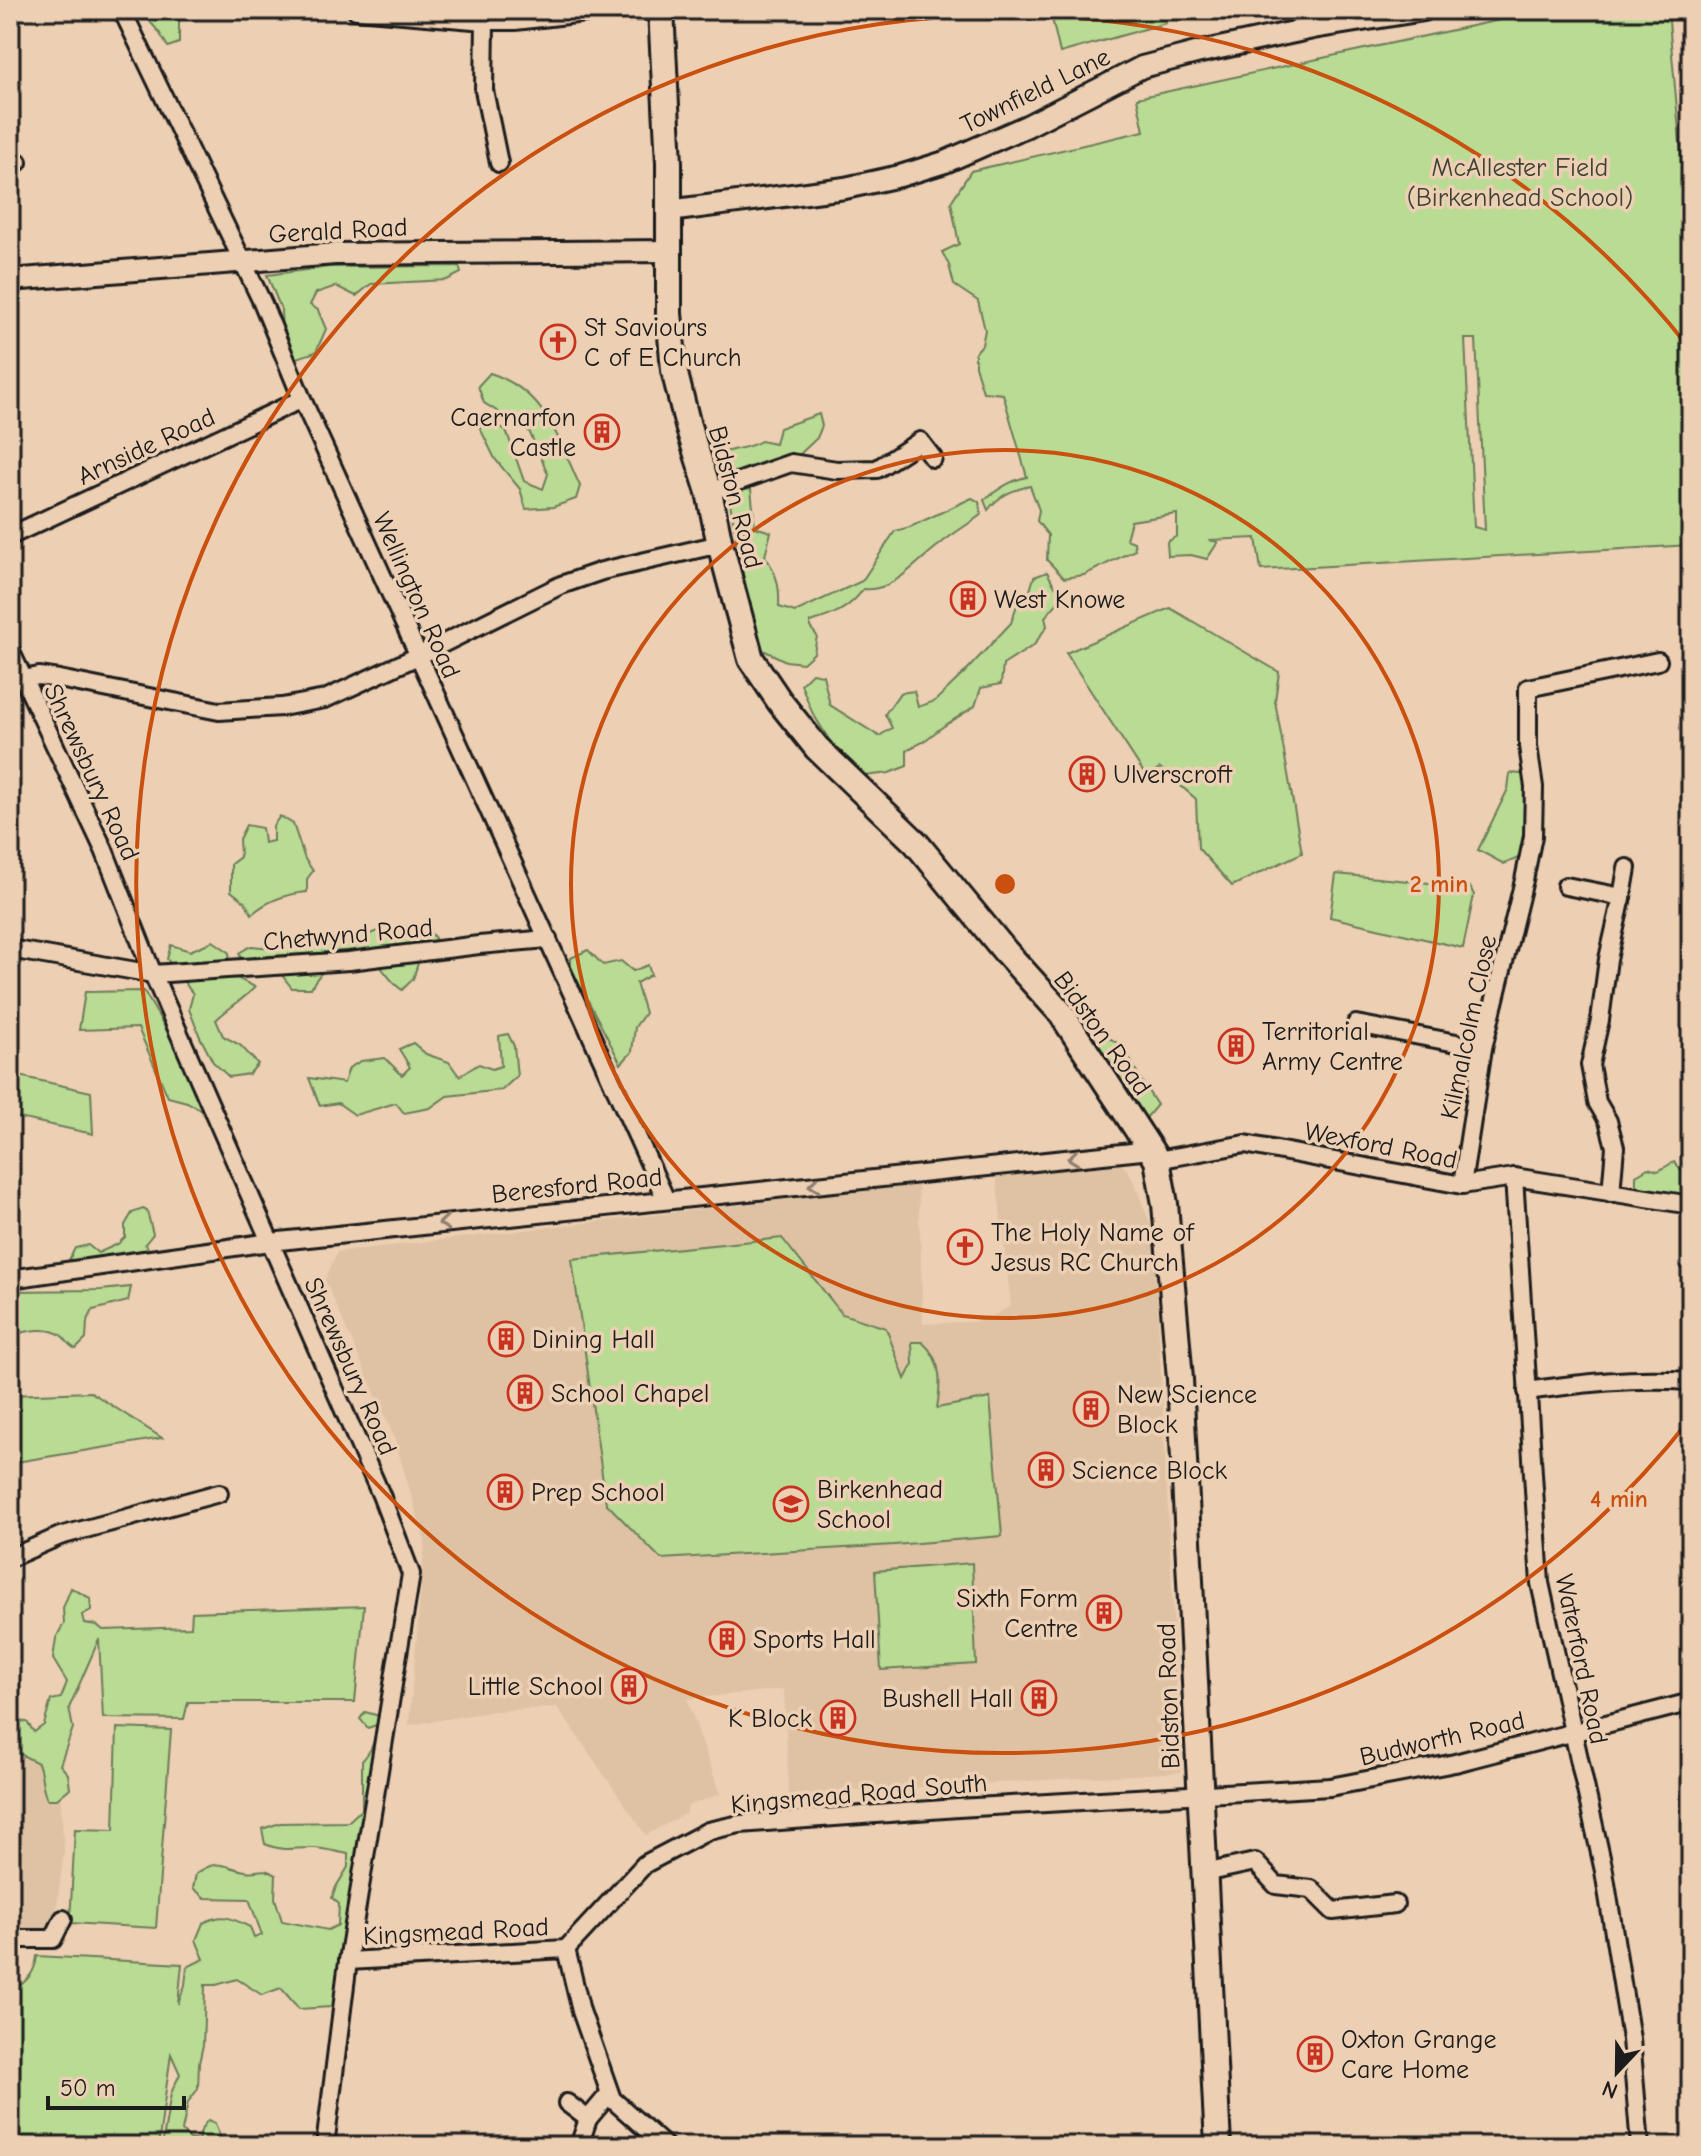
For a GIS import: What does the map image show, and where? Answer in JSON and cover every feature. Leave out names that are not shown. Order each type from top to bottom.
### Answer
[{"type":"main road","name":"Bidston Road","points":[[661,10],[669,163],[669,313],[674,370],[709,492],[751,659],[817,748],[916,843],[1061,1013],[1154,1155],[1165,1204],[1180,1379],[1218,2146]]},
{"type":"street","name":"Wellington Road","points":[[122,10],[263,304],[302,399],[666,1200]]},
{"type":"street","points":[[356,10],[485,21],[661,10]]},
{"type":"street","name":"Townfield Lane","points":[[669,211],[845,188],[900,176],[945,162],[1027,126],[1142,67],[1299,31],[1424,10]]},
{"type":"street","points":[[485,21],[484,90],[499,163]]},
{"type":"street","name":"Gerald Road","points":[[10,280],[335,254],[669,251]]},
{"type":"street","name":"Arnside Road","points":[[10,536],[302,399]]},
{"type":"street","points":[[709,492],[791,463],[837,470],[877,469],[920,441],[933,458]]},
{"type":"street","points":[[17,671],[219,711],[282,707],[325,699],[561,585],[602,571],[720,544]]},
{"type":"street","name":"Shrewsbury Road","points":[[10,650],[17,671],[104,850],[153,974],[381,1495],[411,1574],[348,1961],[325,2146]]},
{"type":"street","name":"Kilmalcolm Close","points":[[1462,1185],[1483,1048],[1533,836],[1534,787],[1528,746],[1528,688],[1658,661]]},
{"type":"street","points":[[1611,1193],[1615,1147],[1608,1121],[1597,1102],[1590,1065],[1627,868]]},
{"type":"street","points":[[1566,886],[1622,897]]},
{"type":"street","name":"Chetwynd Road","points":[[10,949],[153,974],[349,961],[548,939]]},
{"type":"street","points":[[1356,1024],[1483,1048]]},
{"type":"street","name":"Wexford Road","points":[[1154,1155],[1245,1144],[1462,1185],[1514,1177],[1691,1205]]},
{"type":"street","name":"Beresford Road","points":[[10,1279],[270,1242],[666,1200],[1154,1155]]},
{"type":"street","name":"Waterford Road","points":[[1514,1177],[1540,1583],[1607,1886],[1631,2039],[1640,2146]]},
{"type":"street","points":[[1527,1391],[1609,1380],[1663,1379],[1691,1383]]},
{"type":"street","points":[[10,1558],[60,1536],[219,1493]]},
{"type":"street","name":"Budworth Road","points":[[1200,1795],[1330,1787],[1455,1763],[1691,1702]]},
{"type":"street","name":"Kingsmead Road South","points":[[566,1949],[645,1864],[708,1831],[740,1824],[958,1808],[1200,1795]]},
{"type":"street","points":[[1204,1873],[1255,1862],[1276,1885],[1311,1889],[1333,1911],[1395,1904]]},
{"type":"street","points":[[10,1939],[53,1939],[63,1919]]},
{"type":"street","points":[[566,1949],[581,2011],[609,2094],[665,2146]]},
{"type":"street","name":"Kingsmead Road","points":[[348,1961],[566,1949]]},
{"type":"street","points":[[579,2146],[588,2119],[609,2094]]},
{"type":"street","points":[[567,2103],[588,2119]]},
{"type":"shaded area","name":"Birkenhead School","points":[[1114,1161],[1125,1167],[1132,1178],[1155,1235],[1181,1772],[789,1795],[784,1689],[687,1699],[720,1794],[688,1806],[686,1813],[646,1835],[557,1707],[495,1711],[409,1725],[425,1541],[394,1437],[325,1280],[337,1252],[918,1184],[923,1324],[984,1321],[1011,1306],[996,1174]]},
{"type":"shaded area","points":[[56,1729],[64,1852],[56,1913],[52,1927],[36,1930],[10,1928],[10,1731]]},
{"type":"green space","points":[[149,10],[179,10],[179,43],[168,47],[145,16]]},
{"type":"green space","points":[[1050,10],[1163,10],[1166,23],[1060,53]]},
{"type":"green space","name":"McAllester Field (Birkenhead School)","points":[[1546,10],[1668,10],[1691,264],[1691,545],[1261,570],[1256,538],[1209,540],[1218,542],[1207,559],[1191,555],[1168,556],[1167,542],[1177,536],[1177,514],[1131,521],[1126,539],[1134,542],[1135,550],[1084,575],[1064,578],[1047,560],[1048,535],[1037,521],[1039,510],[1030,486],[1007,494],[988,510],[984,500],[1010,483],[1027,477],[1003,394],[983,392],[975,366],[975,353],[982,345],[985,330],[978,301],[954,285],[942,252],[959,244],[951,202],[971,171],[1144,131],[1137,98]],"holes":[[[1465,339],[1476,339],[1485,530],[1474,527]]]},
{"type":"green space","points":[[459,266],[461,273],[447,280],[371,284],[356,296],[336,286],[316,293],[310,305],[318,310],[326,329],[316,352],[293,359],[282,336],[281,309],[267,275],[329,267]]},
{"type":"green space","points":[[490,373],[524,392],[547,418],[580,486],[576,499],[553,507],[526,509],[520,489],[495,459],[477,422],[489,421],[506,430],[524,481],[543,489],[548,474],[529,431],[484,403],[478,386]]},
{"type":"green space","points":[[819,414],[822,426],[817,438],[798,456],[772,461],[746,483],[725,474],[719,463],[725,452],[761,441],[775,444],[779,428]]},
{"type":"green space","points":[[751,489],[755,527],[771,532],[765,556],[777,580],[779,607],[795,612],[862,581],[895,531],[972,498],[979,502],[981,515],[894,581],[874,589],[863,589],[840,610],[810,622],[817,636],[814,653],[803,663],[786,661],[761,649],[729,498],[737,490]]},
{"type":"green space","points":[[1047,572],[1054,585],[1066,593],[1045,617],[1047,626],[1034,645],[1003,665],[1001,684],[981,688],[975,706],[907,750],[907,766],[889,773],[865,776],[848,766],[812,712],[801,684],[812,673],[823,675],[830,705],[879,736],[892,728],[885,714],[900,693],[914,691],[918,707],[935,701],[1011,623],[1018,602],[1028,597],[1034,577]]},
{"type":"green space","points":[[1170,608],[1279,672],[1275,701],[1302,853],[1232,886],[1198,848],[1196,799],[1160,768],[1146,776],[1066,653]]},
{"type":"green space","points":[[1510,773],[1532,775],[1526,855],[1504,864],[1478,850],[1508,789]]},
{"type":"green space","points":[[280,816],[293,824],[305,859],[313,871],[307,879],[307,892],[278,898],[252,914],[245,902],[231,891],[231,864],[240,857],[239,839],[246,825],[262,828],[264,843],[273,841],[273,826]]},
{"type":"green space","points":[[1336,874],[1470,887],[1474,895],[1463,948],[1330,917]]},
{"type":"green space","points":[[422,924],[435,938],[429,955],[419,960],[413,979],[402,990],[375,961],[330,967],[311,988],[292,988],[281,974],[276,958],[247,974],[239,953],[251,946],[273,948],[286,940],[306,942],[360,938],[380,930]]},
{"type":"green space","points":[[213,941],[229,952],[231,975],[255,987],[216,1020],[223,1036],[240,1045],[258,1064],[249,1074],[229,1077],[213,1062],[189,1009],[193,994],[167,959],[171,945],[190,951]]},
{"type":"green space","points":[[588,950],[603,965],[621,961],[633,971],[648,965],[651,975],[636,983],[645,1013],[635,1027],[632,1052],[621,1064],[571,968],[571,958]]},
{"type":"green space","points":[[144,991],[186,1064],[205,1112],[187,1102],[168,1097],[138,1028],[79,1030],[85,992]]},
{"type":"green space","points":[[508,1034],[514,1046],[517,1076],[502,1090],[447,1096],[430,1108],[404,1113],[396,1103],[355,1115],[338,1103],[320,1106],[309,1078],[344,1083],[349,1068],[361,1061],[385,1058],[402,1075],[410,1067],[399,1049],[413,1043],[426,1054],[449,1062],[459,1076],[479,1064],[492,1069],[501,1066],[499,1036]]},
{"type":"green space","points":[[1099,1038],[1111,1039],[1124,1048],[1157,1105],[1141,1124],[1093,1046]]},
{"type":"green space","points":[[10,1074],[91,1092],[93,1134],[10,1116]]},
{"type":"green space","points":[[1674,1162],[1691,1177],[1691,1198],[1636,1191],[1636,1175],[1648,1168],[1658,1171]]},
{"type":"green space","points":[[143,1209],[147,1211],[153,1234],[145,1244],[153,1254],[70,1274],[68,1262],[75,1248],[88,1245],[98,1253],[118,1244],[125,1237],[125,1225],[132,1213]]},
{"type":"green space","points":[[782,1238],[842,1314],[886,1328],[905,1379],[913,1364],[912,1342],[922,1342],[929,1349],[939,1373],[937,1408],[990,1398],[1002,1536],[661,1559],[606,1503],[572,1259]]},
{"type":"green space","points":[[131,1287],[128,1301],[93,1310],[87,1322],[86,1339],[76,1349],[62,1336],[50,1331],[10,1335],[10,1291]]},
{"type":"green space","points":[[91,1392],[162,1438],[10,1463],[10,1395]]},
{"type":"green space","points":[[972,1563],[976,1664],[881,1670],[875,1571]]},
{"type":"green space","points":[[71,1588],[90,1598],[91,1610],[82,1615],[84,1623],[97,1625],[103,1630],[191,1627],[192,1612],[364,1606],[355,1702],[188,1702],[184,1719],[103,1718],[99,1639],[69,1708],[73,1728],[60,1765],[68,1774],[70,1788],[57,1799],[47,1799],[38,1763],[10,1749],[10,1721],[27,1722],[34,1732],[44,1725],[51,1700],[61,1698],[67,1682],[53,1659],[56,1638],[64,1623],[63,1608]]},
{"type":"green space","points":[[365,1712],[376,1715],[391,1726],[349,1994],[331,2007],[299,2009],[281,1988],[262,1995],[237,1979],[205,1985],[198,2089],[188,2102],[182,2131],[190,2139],[198,2140],[208,2120],[215,2123],[220,2138],[215,2146],[162,2146],[171,2093],[180,2074],[171,2054],[158,2146],[10,2146],[10,1994],[31,1974],[37,1956],[182,1964],[178,2004],[187,1967],[204,1959],[196,1940],[203,1923],[226,1918],[250,1927],[254,1938],[262,1935],[249,1899],[205,1898],[193,1888],[196,1874],[215,1865],[250,1872],[262,1870],[276,1875],[275,1898],[282,1921],[328,1930],[338,1925],[339,1904],[332,1898],[348,1867],[348,1854],[315,1848],[272,1847],[265,1844],[262,1829],[280,1823],[348,1822],[362,1809],[362,1761],[373,1744],[376,1725],[368,1728],[360,1719]]},
{"type":"green space","points":[[117,1728],[171,1730],[156,1928],[70,1923],[75,1829],[114,1830]]},
{"type":"place","name":"St Saviours C of E Church","points":[[558,342]]},
{"type":"place","name":"Caernarfon Castle","points":[[602,432]]},
{"type":"place","name":"West Knowe","points":[[968,599]]},
{"type":"place","name":"Ulverscroft","points":[[1087,774]]},
{"type":"place","name":"Territorial Army Centre","points":[[1236,1046]]},
{"type":"place","name":"The Holy Name of Jesus RC Church","points":[[965,1247]]},
{"type":"place","name":"Dining Hall","points":[[506,1339]]},
{"type":"place","name":"School Chapel","points":[[525,1393]]},
{"type":"place","name":"New Science Block","points":[[1091,1409]]},
{"type":"place","name":"Science Block","points":[[1046,1470]]},
{"type":"place","name":"Prep School","points":[[505,1492]]},
{"type":"place","name":"Birkenhead School","points":[[791,1504]]},
{"type":"place","name":"Sixth Form Centre","points":[[1104,1613]]},
{"type":"place","name":"Sports Hall","points":[[727,1639]]},
{"type":"place","name":"Little School","points":[[629,1686]]},
{"type":"place","name":"Bushell Hall","points":[[1039,1698]]},
{"type":"place","name":"K Block","points":[[838,1718]]},
{"type":"place","name":"Oxton Grange Care Home","points":[[1315,2054]]}]
